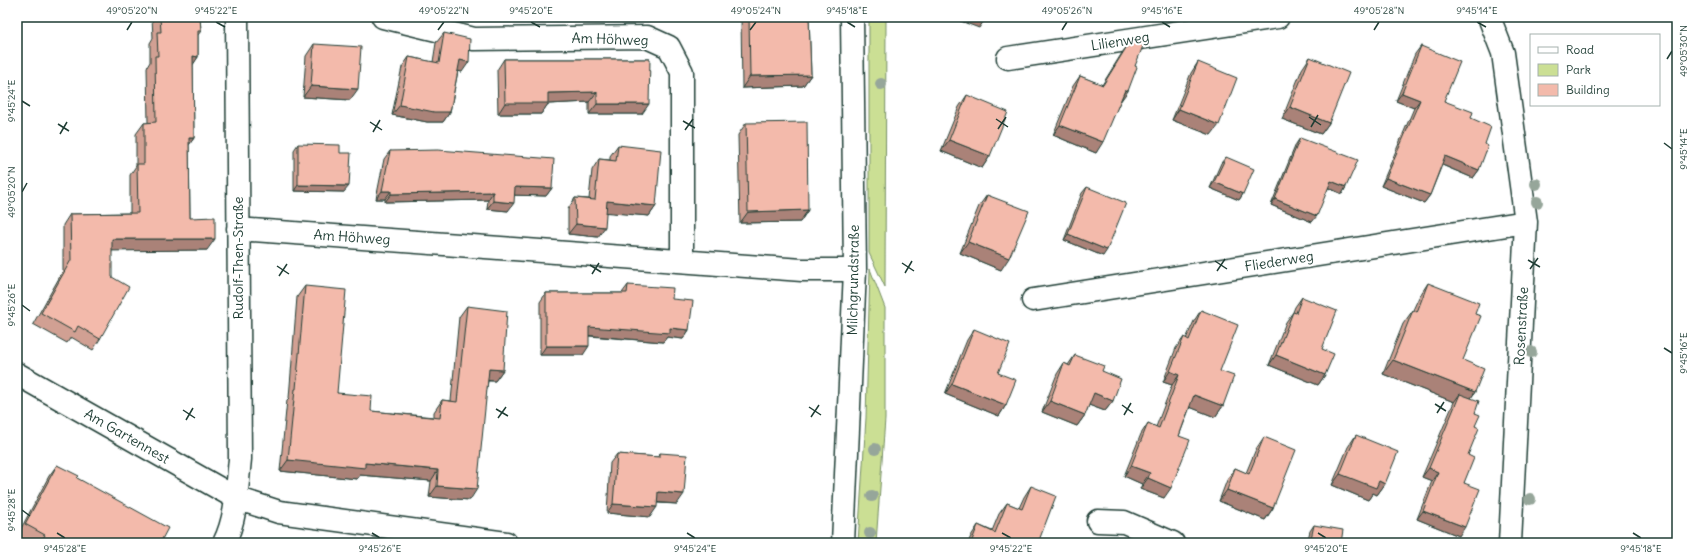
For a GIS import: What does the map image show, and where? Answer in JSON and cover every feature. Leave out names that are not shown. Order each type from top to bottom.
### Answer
[{"type":"street","name":"Rudolf-Then-Straße","points":[[224,543],[231,530],[240,459],[237,17]]},
{"type":"street","name":"Am Höhweg","points":[[382,17],[474,39],[647,37],[669,47],[682,72],[682,261]]},
{"type":"street","name":"Milchgrundstraße","points":[[843,543],[855,270],[852,17]]},
{"type":"street","name":"Lilienweg","points":[[1008,58],[1278,17]]},
{"type":"street","name":"Rosenstraße","points":[[1489,17],[1503,53],[1526,222],[1510,543]]},
{"type":"street","name":"Fliederweg","points":[[1033,300],[1526,222]]},
{"type":"street","name":"Am Höhweg","points":[[238,229],[802,270],[855,270]]},
{"type":"street","name":"Am Gartennest","points":[[17,374],[236,498]]},
{"type":"street","points":[[236,498],[279,512],[506,543]]},
{"type":"street","points":[[1098,520],[1124,522],[1173,543]]},
{"type":"green space","points":[[869,17],[886,17],[885,287],[869,253]]},
{"type":"green space","points":[[870,269],[885,308],[885,419],[876,543],[858,543],[866,418]]},
{"type":"building","points":[[160,17],[200,17],[201,31],[198,31],[198,57],[193,56],[194,138],[189,138],[190,218],[215,217],[215,239],[112,239],[112,277],[129,287],[100,339],[78,326],[75,332],[41,313],[71,260],[70,214],[138,213],[137,164],[144,164],[144,123],[156,122],[155,56],[158,56],[157,32],[161,32]]},
{"type":"building","points":[[749,17],[809,17],[811,75],[750,76]]},
{"type":"building","points":[[444,33],[470,39],[469,62],[460,60],[450,112],[434,112],[400,105],[409,57],[439,63]]},
{"type":"building","points":[[1145,41],[1135,66],[1137,67],[1128,91],[1125,90],[1103,142],[1060,125],[1080,76],[1103,85],[1129,43]]},
{"type":"building","points":[[314,44],[361,47],[358,89],[311,86]]},
{"type":"building","points":[[1421,46],[1460,62],[1444,101],[1473,112],[1471,118],[1491,127],[1485,144],[1488,146],[1479,170],[1445,156],[1430,195],[1386,178],[1420,100],[1402,93]]},
{"type":"building","points":[[1310,57],[1349,73],[1329,123],[1290,107]]},
{"type":"building","points":[[504,59],[650,59],[649,104],[597,104],[597,92],[548,93],[548,103],[505,103]]},
{"type":"building","points":[[1198,62],[1237,78],[1219,125],[1179,109]]},
{"type":"building","points":[[967,95],[1008,112],[990,156],[949,140]]},
{"type":"building","points":[[807,122],[808,210],[748,212],[746,123]]},
{"type":"building","points":[[1300,138],[1358,160],[1346,187],[1331,181],[1317,216],[1275,199]]},
{"type":"building","points":[[298,144],[340,145],[340,153],[351,153],[349,186],[298,185]]},
{"type":"building","points":[[618,145],[661,150],[656,206],[607,201],[605,227],[576,224],[575,198],[595,200],[599,159],[616,161]]},
{"type":"building","points":[[438,150],[554,159],[552,188],[515,187],[514,203],[493,201],[493,192],[391,194],[391,191],[382,191],[390,151]]},
{"type":"building","points":[[1226,157],[1254,169],[1243,194],[1214,182]]},
{"type":"building","points":[[1087,187],[1126,203],[1107,250],[1068,234]]},
{"type":"building","points":[[987,195],[1029,211],[1009,258],[968,242]]},
{"type":"building","points":[[1428,283],[1479,303],[1475,314],[1481,316],[1463,360],[1484,369],[1475,392],[1393,360],[1413,310],[1417,312]]},
{"type":"building","points":[[628,285],[673,288],[672,299],[693,301],[689,330],[670,328],[670,333],[589,327],[589,346],[546,346],[546,293],[627,293]]},
{"type":"building","points":[[305,286],[346,290],[337,393],[372,396],[371,411],[440,418],[442,400],[457,402],[467,306],[507,311],[503,370],[489,369],[477,489],[437,486],[438,470],[365,463],[365,468],[288,460]]},
{"type":"building","points":[[1302,297],[1337,311],[1322,349],[1334,354],[1325,375],[1276,355],[1293,312],[1296,313]]},
{"type":"building","points":[[1201,310],[1238,325],[1220,371],[1234,376],[1223,406],[1194,395],[1179,436],[1190,440],[1171,488],[1148,478],[1150,473],[1131,466],[1148,423],[1159,428],[1179,375],[1170,371],[1184,337],[1189,340]]},
{"type":"building","points":[[974,329],[1010,344],[998,373],[1016,380],[1006,405],[952,384]]},
{"type":"building","points":[[1075,355],[1104,366],[1102,371],[1121,379],[1113,401],[1094,393],[1085,415],[1050,401],[1064,363],[1070,366]]},
{"type":"building","points":[[1460,394],[1479,401],[1475,413],[1480,415],[1475,426],[1479,428],[1468,455],[1474,458],[1464,483],[1480,489],[1465,527],[1423,511],[1438,472],[1429,468]]},
{"type":"building","points":[[1356,435],[1398,452],[1385,484],[1379,481],[1376,488],[1340,474]]},
{"type":"building","points":[[1264,437],[1296,450],[1273,508],[1227,490],[1235,468],[1249,474]]},
{"type":"building","points":[[660,453],[687,455],[684,494],[658,492],[657,507],[613,504],[617,454],[660,457]]},
{"type":"building","points":[[57,465],[79,476],[77,478],[168,528],[160,543],[41,543],[45,535],[25,524]]},
{"type":"building","points":[[1031,486],[1056,496],[1038,543],[971,543],[978,525],[995,533],[1007,503],[1022,509]]},
{"type":"building","points":[[1314,525],[1343,530],[1341,543],[1310,543]]}]
